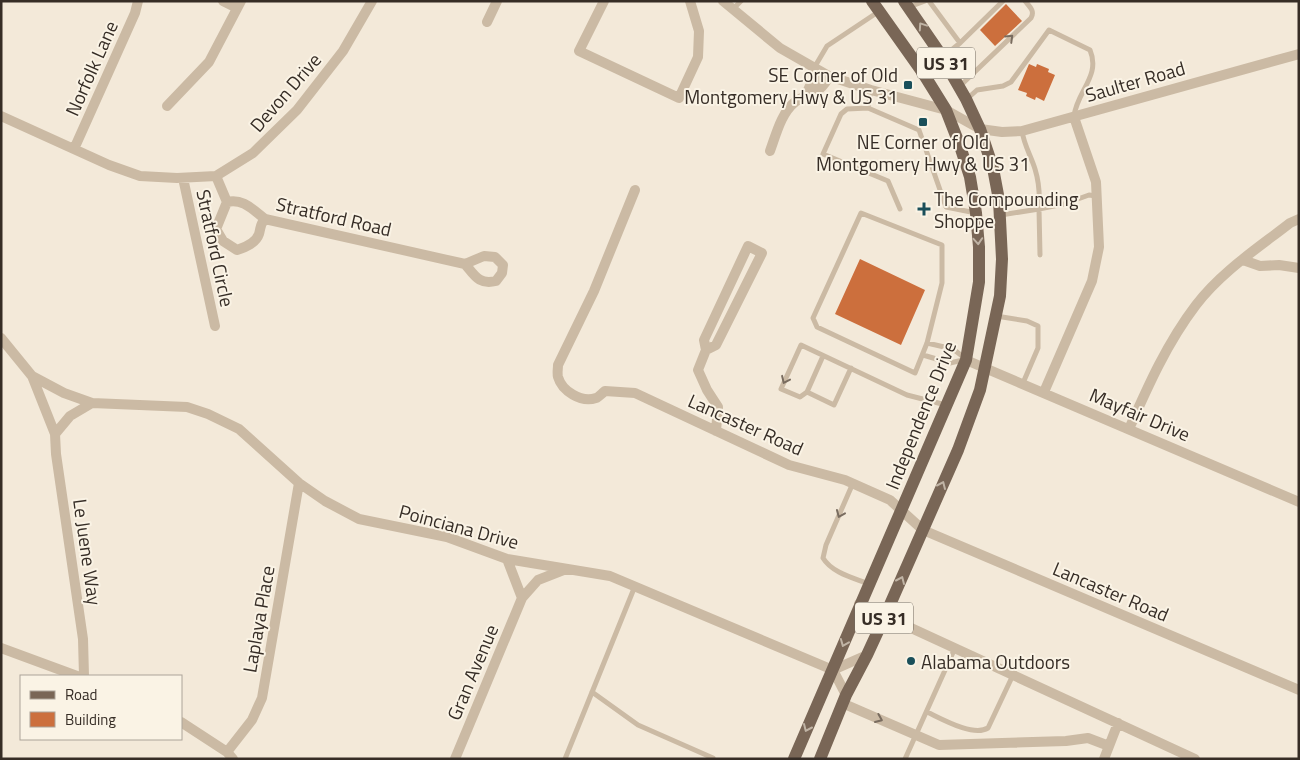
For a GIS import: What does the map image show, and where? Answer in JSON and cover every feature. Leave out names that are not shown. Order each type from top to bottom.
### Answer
[{"type":"main road","name":"US 31","points":[[820,759],[844,699],[885,616],[958,450],[980,390],[1000,296],[1002,259],[1000,215],[993,168],[980,130],[966,99],[942,57],[906,4]]},
{"type":"main road","name":"Independence Drive","points":[[794,759],[833,670],[859,604],[902,511],[966,360],[979,282],[976,213],[970,177],[946,110],[923,73],[875,6]]},
{"type":"street","name":"Norfolk Lane","points":[[74,149],[135,13],[138,1]]},
{"type":"street","points":[[167,106],[209,62],[239,4],[223,1]]},
{"type":"street","name":"Devon Drive","points":[[1,116],[108,165],[140,176],[183,178],[216,176],[253,154],[297,110],[343,51],[372,1]]},
{"type":"street","points":[[487,22],[497,1]]},
{"type":"street","points":[[604,1],[579,51],[679,98],[698,57],[699,31],[690,1]]},
{"type":"street","points":[[723,1],[780,48],[814,69],[828,76],[871,90],[946,110],[980,130]]},
{"type":"street","name":"Saulter Road","points":[[980,130],[1022,131],[1299,54]]},
{"type":"street","points":[[770,151],[779,126],[789,108],[807,95],[815,93],[824,85],[828,76]]},
{"type":"street","points":[[1044,392],[1092,281],[1099,247],[1096,182],[1074,117]]},
{"type":"street","points":[[216,176],[227,202]]},
{"type":"street","name":"Stratford Circle","points":[[183,178],[215,326]]},
{"type":"street","name":"Lancaster Road","points":[[635,190],[594,291],[558,365],[558,377],[564,388],[575,396],[586,399],[597,398],[605,391],[635,393],[789,466],[853,484],[890,500],[923,530],[1299,690]]},
{"type":"street","name":"Stratford Road","points":[[227,202],[235,200],[247,205],[265,219],[465,264]]},
{"type":"street","name":"Stratford Circle","points":[[227,202],[216,229],[223,242],[237,250],[250,245],[259,236],[261,223],[265,219]]},
{"type":"street","points":[[1130,429],[1145,393],[1171,341],[1196,304],[1223,276],[1299,219]]},
{"type":"street","points":[[706,350],[716,345],[762,252],[748,246],[704,340],[706,350],[698,370],[707,390],[718,406],[716,431]]},
{"type":"street","points":[[1243,260],[1260,266],[1279,265],[1299,268]]},
{"type":"street","points":[[723,300],[736,306]]},
{"type":"street","name":"Poinciana Drive","points":[[1,338],[32,376],[55,434]]},
{"type":"street","name":"Mayfair Drive","points":[[966,360],[1299,502]]},
{"type":"street","name":"Poinciana Drive","points":[[32,376],[64,393],[92,403],[187,407],[208,414],[239,429],[299,483],[325,501],[360,519],[447,536],[507,559],[610,576],[833,670]]},
{"type":"street","points":[[55,434],[70,416],[92,403]]},
{"type":"street","name":"Le Juene Way","points":[[55,434],[56,454],[83,639],[84,675]]},
{"type":"street","name":"Laplaya Place","points":[[230,755],[252,720],[262,698],[299,483]]},
{"type":"street","points":[[507,559],[522,598]]},
{"type":"street","name":"Gran Avenue","points":[[455,759],[522,598],[538,580],[568,568]]},
{"type":"street","points":[[859,604],[1195,759]]},
{"type":"street","points":[[1,648],[74,675]]},
{"type":"street","points":[[867,655],[833,670],[844,699],[939,745],[1066,741],[1088,738],[1109,746]]},
{"type":"street","points":[[182,723],[230,755]]},
{"type":"street","points":[[1104,759],[1118,723]]},
{"type":"lane","points":[[733,10],[741,1]]},
{"type":"lane","points":[[906,4],[925,1]]},
{"type":"lane","points":[[929,1],[960,43]]},
{"type":"lane","points":[[942,57],[960,43],[1003,1]]},
{"type":"lane","points":[[959,87],[1031,18],[1033,14],[1032,9],[1025,1]]},
{"type":"lane","points":[[814,69],[828,46],[875,6]]},
{"type":"lane","points":[[966,99],[977,90],[1003,86],[1011,82],[1049,30],[1090,50],[1094,59],[1092,75],[1075,105],[1074,117]]},
{"type":"lane","points":[[868,108],[871,90]]},
{"type":"lane","points":[[900,209],[888,181],[823,154],[841,114],[847,109],[868,108],[919,130],[946,207],[976,213]]},
{"type":"lane","points":[[1022,131],[1023,141],[1037,175],[1040,191],[1040,255]]},
{"type":"lane","points":[[1000,215],[1064,204],[1089,195],[1096,196]]},
{"type":"lane","points":[[862,213],[942,245],[942,283],[923,355],[915,373],[817,327],[813,318],[862,213]]},
{"type":"lane","points":[[996,316],[1027,320],[1038,326],[1038,348],[1023,383]]},
{"type":"lane","points":[[927,342],[953,349],[966,360]]},
{"type":"lane","points":[[823,356],[807,392],[800,397],[781,389],[801,345],[907,395],[947,406]]},
{"type":"lane","points":[[923,355],[950,363],[966,360]]},
{"type":"lane","points":[[807,392],[834,404],[851,368]]},
{"type":"lane","points":[[853,484],[823,556],[825,561],[839,572],[869,584]]},
{"type":"lane","points":[[565,759],[635,586]]},
{"type":"lane","points":[[905,759],[955,648]]},
{"type":"lane","points":[[927,712],[972,731],[983,731],[988,728],[1013,675]]},
{"type":"lane","points":[[592,692],[638,725],[715,758]]},
{"type":"building","points":[[1006,4],[1022,21],[995,46],[980,30]]},
{"type":"building","points":[[1029,64],[1036,67],[1037,64],[1049,69],[1048,72],[1055,75],[1044,101],[1036,97],[1035,100],[1026,96],[1027,93],[1018,90]]},
{"type":"building","points":[[860,259],[925,290],[901,345],[835,314]]},
{"type":"place","name":"SE Corner of Old Montgomery Hwy & US 31","points":[[908,85]]},
{"type":"place","name":"NE Corner of Old Montgomery Hwy & US 31","points":[[923,122]]},
{"type":"place","name":"The Compounding Shoppe","points":[[924,209]]},
{"type":"place","name":"Alabama Outdoors","points":[[911,661]]}]
